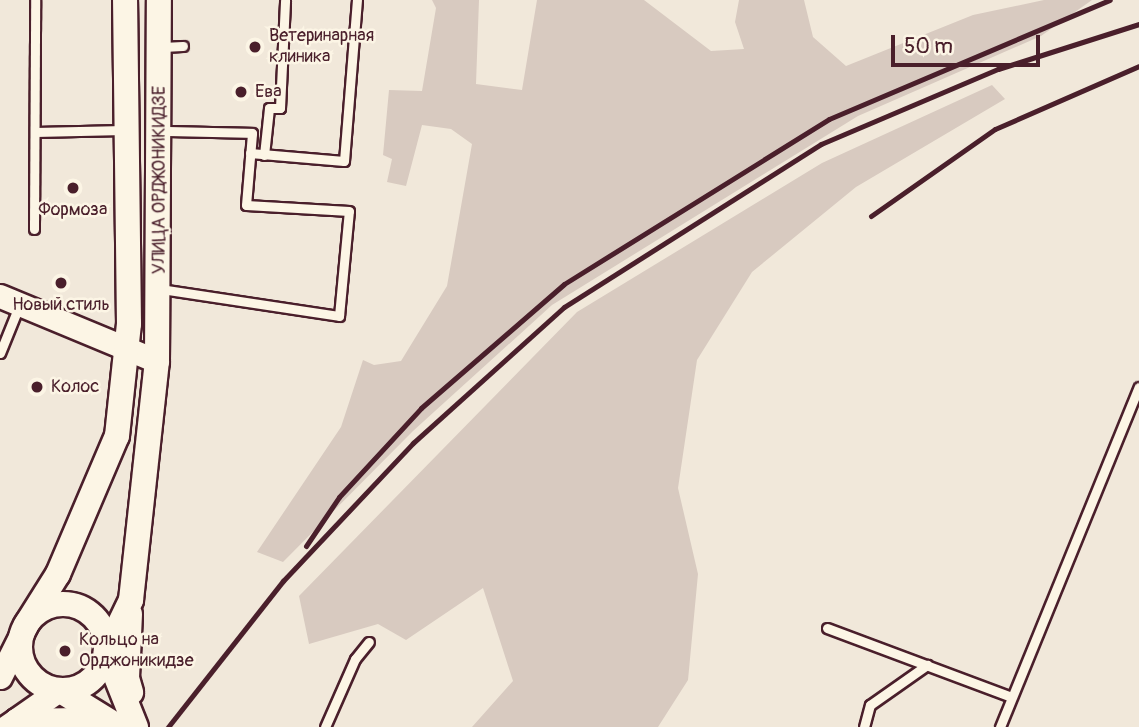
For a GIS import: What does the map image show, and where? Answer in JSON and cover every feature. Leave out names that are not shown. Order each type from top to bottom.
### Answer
[{"type":"main road","name":"УЛИЦА ОРДЖОНИКИДЗЕ","points":[[26,625],[58,574],[117,436],[128,351],[125,0]]},
{"type":"main road","name":"УЛИЦА ОРДЖОНИКИДЗЕ","points":[[138,727],[127,677],[131,600],[157,360],[161,131],[171,47],[159,0]]},
{"type":"main road","points":[[59,690],[85,684],[102,665],[131,600]]},
{"type":"main road","points":[[120,727],[28,672],[20,649],[26,625],[48,607],[77,607],[99,624],[106,652],[138,727]]},
{"type":"street","points":[[10,300],[128,351],[157,360]]},
{"type":"street","points":[[0,677],[26,625]]},
{"type":"street","points":[[11,723],[59,690]]},
{"type":"street","points":[[11,723],[80,719],[103,727]]},
{"type":"lane","points":[[34,229],[35,0]]},
{"type":"lane","points":[[264,155],[269,108],[280,108],[285,0]]},
{"type":"lane","points":[[250,153],[344,161],[357,0]]},
{"type":"lane","points":[[34,132],[125,130]]},
{"type":"lane","points":[[159,289],[339,316],[349,211],[246,205],[252,133],[161,131]]},
{"type":"lane","points":[[0,353],[10,300]]},
{"type":"lane","points":[[1000,727],[1139,387]]},
{"type":"lane","points":[[827,628],[1012,697]]},
{"type":"lane","points":[[326,727],[355,659],[369,642]]},
{"type":"lane","points":[[864,727],[870,705],[927,665]]},
{"type":"shaded area","points":[[432,0],[479,0],[476,84],[522,90],[537,0],[644,0],[711,51],[744,49],[735,22],[739,0],[804,0],[813,37],[846,66],[973,15],[1044,0],[1092,0],[1041,36],[858,116],[552,305],[413,431],[283,562],[257,552],[341,427],[363,360],[374,365],[401,361],[447,286],[472,144],[451,129],[422,125],[406,186],[387,182],[392,159],[383,155],[389,90],[422,91],[436,8]]},
{"type":"shaded area","points":[[992,85],[1005,99],[856,187],[752,272],[697,360],[678,488],[698,574],[688,680],[658,727],[472,727],[513,681],[483,588],[406,640],[378,624],[309,644],[299,596],[577,312],[822,163]]},
{"type":"railway","points":[[306,546],[339,497],[421,408],[564,284],[829,119],[1110,0]]},
{"type":"railway","points":[[168,727],[283,581],[413,443],[564,307],[821,144],[998,69],[1139,24]]},
{"type":"railway","points":[[871,216],[995,129],[1139,66]]},
{"type":"place","name":"Ветеринарная клиника","points":[[255,47]]},
{"type":"place","name":"Ева","points":[[241,92]]},
{"type":"place","name":"Формоза","points":[[73,188]]},
{"type":"place","name":"Новый стиль","points":[[61,283]]},
{"type":"place","name":"Колос","points":[[37,387]]},
{"type":"place","name":"Кольцо на Орджоникидзе","points":[[65,651]]}]
